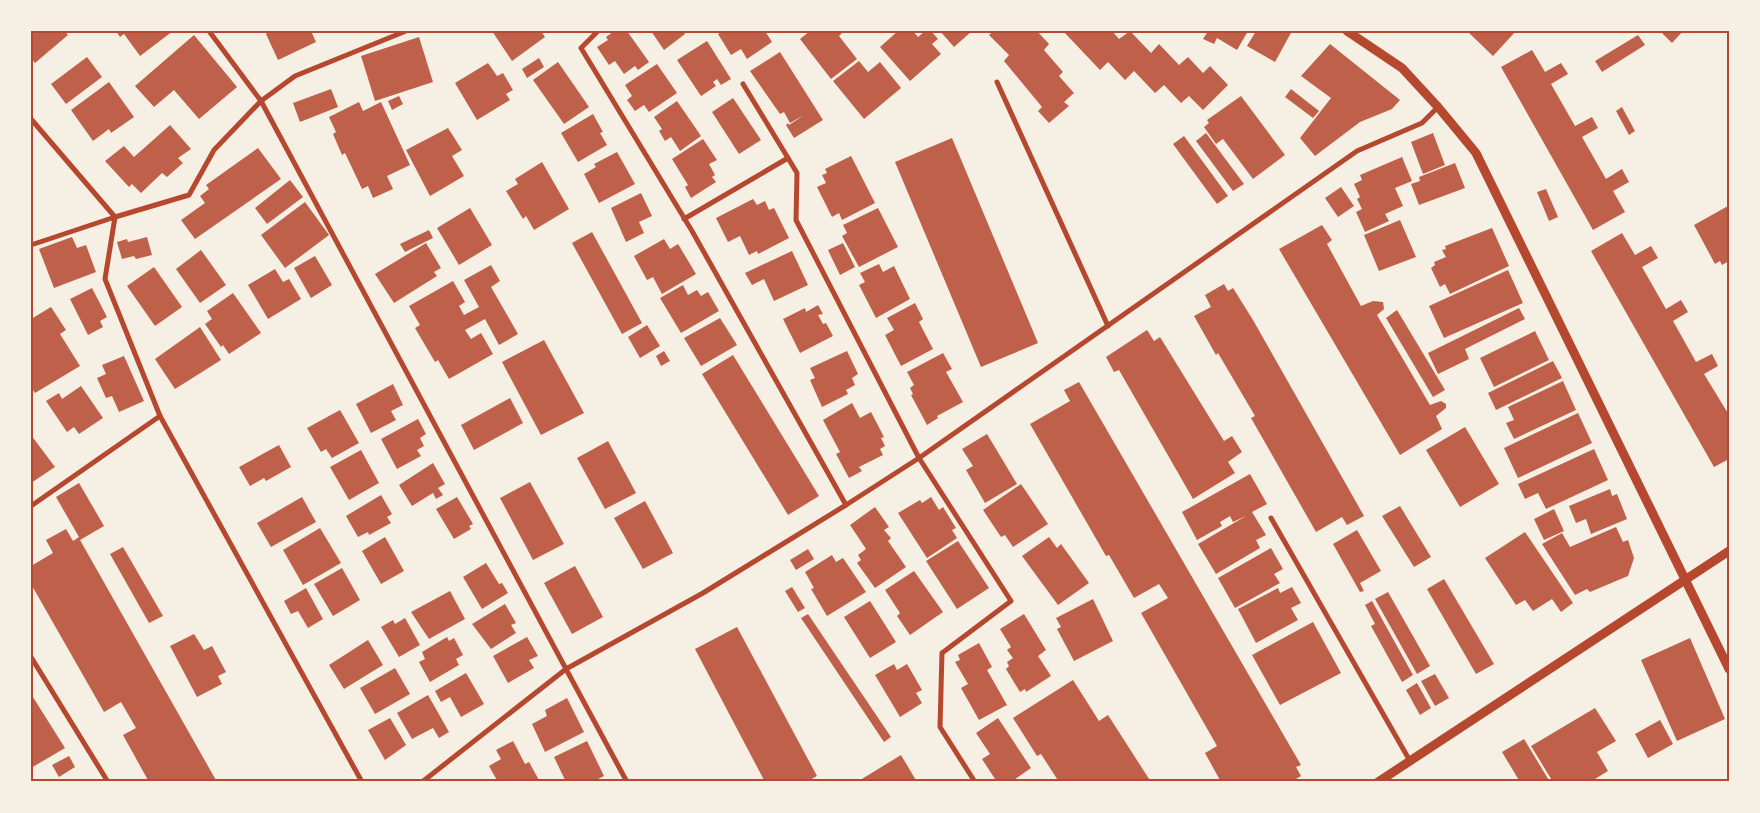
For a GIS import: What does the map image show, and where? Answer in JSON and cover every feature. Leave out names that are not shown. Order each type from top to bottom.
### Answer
[{"type":"street","points":[[208,31],[261,101],[627,782]]},
{"type":"street","points":[[31,245],[188,195],[214,150],[261,101],[295,76],[406,31]]},
{"type":"street","points":[[598,31],[581,48],[684,219],[846,505]]},
{"type":"street","points":[[1347,31],[1402,68],[1438,107],[1476,153],[1729,669]]},
{"type":"street","points":[[997,82],[1108,326]]},
{"type":"street","points":[[743,84],[797,173],[796,220],[919,458],[1011,601],[942,653],[940,727],[976,782]]},
{"type":"street","points":[[422,782],[566,669],[703,593],[919,458],[1358,151],[1422,123],[1438,107]]},
{"type":"street","points":[[31,118],[115,217],[105,279],[160,416],[362,782]]},
{"type":"street","points":[[684,219],[788,158]]},
{"type":"street","points":[[31,506],[160,416]]},
{"type":"street","points":[[1271,518],[1410,761]]},
{"type":"street","points":[[1378,782],[1685,582],[1729,551]]},
{"type":"street","points":[[31,657],[108,782]]},
{"type":"building","points":[[31,31],[65,31],[68,35],[35,63],[31,58]]},
{"type":"building","points":[[116,31],[173,31],[140,56],[124,34],[120,37]]},
{"type":"building","points":[[269,31],[311,31],[316,42],[278,60],[266,34]]},
{"type":"building","points":[[492,31],[541,31],[545,37],[512,61]]},
{"type":"building","points":[[614,31],[627,31],[649,62],[638,70],[635,66],[624,74],[615,61],[609,65],[597,47],[608,40],[606,37]]},
{"type":"building","points":[[651,31],[683,31],[685,34],[664,50]]},
{"type":"building","points":[[722,31],[765,31],[772,42],[747,59],[741,49],[731,55],[718,34]]},
{"type":"building","points":[[810,31],[840,31],[842,33],[839,36],[857,59],[831,79],[800,39]]},
{"type":"building","points":[[898,31],[913,31],[918,37],[925,31],[931,31],[938,39],[932,44],[941,54],[910,81],[880,47]]},
{"type":"building","points":[[940,31],[972,31],[954,47]]},
{"type":"building","points":[[993,31],[1037,31],[1049,44],[1044,50],[1063,72],[1059,76],[1074,93],[1064,102],[1069,106],[1049,123],[1038,111],[1042,107],[1004,61],[1009,55],[989,35]]},
{"type":"building","points":[[1063,31],[1112,31],[1119,39],[1130,31],[1151,53],[1159,44],[1179,65],[1188,57],[1203,73],[1210,66],[1228,85],[1203,110],[1189,96],[1181,103],[1164,85],[1155,93],[1134,71],[1125,80],[1108,62],[1100,70]]},
{"type":"building","points":[[1208,31],[1248,31],[1237,50],[1217,38],[1214,44],[1203,39]]},
{"type":"building","points":[[1256,31],[1292,31],[1275,62],[1247,46]]},
{"type":"building","points":[[1467,31],[1516,31],[1493,56]]},
{"type":"building","points":[[1660,31],[1683,31],[1672,43]]},
{"type":"building","points":[[194,35],[237,87],[199,119],[174,90],[154,107],[135,86]]},
{"type":"building","points":[[1638,35],[1645,45],[1602,72],[1595,61]]},
{"type":"building","points":[[419,37],[433,82],[375,101],[361,56]]},
{"type":"building","points":[[707,41],[731,79],[721,85],[717,79],[713,82],[716,86],[701,96],[677,60]]},
{"type":"building","points":[[1330,44],[1400,100],[1392,109],[1360,122],[1315,156],[1300,138],[1331,98],[1301,76]]},
{"type":"building","points":[[1532,50],[1545,72],[1561,63],[1568,74],[1551,84],[1575,126],[1592,117],[1598,128],[1582,137],[1606,179],[1622,169],[1629,182],[1613,191],[1625,212],[1593,230],[1501,67]]},
{"type":"building","points":[[780,52],[823,120],[794,138],[786,125],[788,123],[789,125],[804,115],[790,123],[784,112],[780,114],[750,71]]},
{"type":"building","points":[[87,57],[102,77],[66,104],[51,84]]},
{"type":"building","points":[[539,58],[544,67],[527,78],[522,69]]},
{"type":"building","points":[[859,61],[868,72],[880,62],[901,88],[864,119],[833,81]]},
{"type":"building","points":[[558,62],[589,107],[564,124],[533,80]]},
{"type":"building","points":[[488,63],[497,76],[503,73],[513,90],[506,94],[510,100],[477,120],[455,83]]},
{"type":"building","points":[[657,64],[677,93],[649,112],[644,105],[635,111],[627,100],[632,96],[625,85]]},
{"type":"building","points":[[109,82],[134,117],[111,133],[109,129],[93,141],[71,110]]},
{"type":"building","points":[[331,89],[338,107],[300,122],[293,103]]},
{"type":"building","points":[[1291,89],[1319,111],[1313,118],[1285,97]]},
{"type":"building","points":[[399,96],[403,104],[392,110],[388,101]]},
{"type":"building","points":[[1241,96],[1285,155],[1253,179],[1223,139],[1216,144],[1204,127],[1209,123],[1207,120]]},
{"type":"building","points":[[733,98],[761,140],[739,154],[712,112]]},
{"type":"building","points":[[677,101],[701,136],[680,151],[671,137],[665,141],[659,131],[662,129],[654,117]]},
{"type":"building","points":[[359,102],[363,111],[381,102],[410,165],[387,176],[393,189],[373,198],[368,186],[362,189],[345,153],[342,155],[333,134],[336,132],[329,117]]},
{"type":"building","points":[[1622,107],[1635,131],[1629,135],[1616,111]]},
{"type":"building","points":[[593,114],[603,132],[600,133],[607,145],[578,162],[561,133]]},
{"type":"building","points":[[170,125],[191,149],[178,158],[183,163],[167,177],[162,173],[141,193],[132,184],[129,187],[105,161],[124,146],[134,157]]},
{"type":"building","points":[[448,128],[462,150],[452,156],[464,176],[430,196],[406,150]]},
{"type":"building","points":[[1206,133],[1244,184],[1233,191],[1196,141]]},
{"type":"building","points":[[1433,133],[1445,165],[1423,174],[1411,142]]},
{"type":"building","points":[[1184,136],[1228,196],[1217,204],[1173,144]]},
{"type":"building","points":[[952,138],[1038,343],[981,367],[895,162]]},
{"type":"building","points":[[703,139],[717,160],[709,164],[715,175],[712,177],[716,182],[691,198],[685,187],[688,185],[672,159]]},
{"type":"building","points":[[258,148],[281,179],[195,239],[181,220],[205,203],[200,196],[209,189],[206,185]]},
{"type":"building","points":[[617,152],[635,184],[599,203],[584,174],[596,167],[594,164]]},
{"type":"building","points":[[851,156],[875,203],[842,220],[839,213],[832,217],[817,187],[826,183],[822,175],[827,173],[825,169]]},
{"type":"building","points":[[1402,157],[1412,181],[1395,188],[1403,206],[1385,214],[1389,221],[1365,232],[1356,212],[1362,209],[1357,199],[1360,197],[1354,184],[1362,180],[1360,175]]},
{"type":"building","points":[[542,162],[569,209],[534,230],[526,216],[523,219],[506,191],[518,184],[515,179]]},
{"type":"building","points":[[1455,163],[1465,188],[1419,205],[1411,184],[1420,181],[1419,177]]},
{"type":"building","points":[[290,180],[303,197],[267,224],[255,208]]},
{"type":"building","points":[[1341,187],[1354,206],[1338,217],[1325,198]]},
{"type":"building","points":[[1546,189],[1558,217],[1549,221],[1537,192]]},
{"type":"building","points":[[641,193],[652,216],[639,222],[644,233],[626,242],[611,208]]},
{"type":"building","points":[[753,199],[757,205],[765,201],[769,210],[774,208],[789,238],[758,254],[757,251],[749,255],[740,236],[728,242],[716,218]]},
{"type":"building","points":[[305,202],[329,235],[285,268],[261,235]]},
{"type":"building","points":[[1728,206],[1729,261],[1722,265],[1720,261],[1715,264],[1694,225]]},
{"type":"building","points":[[470,208],[492,245],[459,265],[437,228]]},
{"type":"building","points":[[878,208],[898,247],[859,267],[842,236],[847,233],[843,225]]},
{"type":"building","points":[[1400,220],[1416,257],[1379,271],[1364,235]]},
{"type":"building","points":[[1322,225],[1332,240],[1327,244],[1361,306],[1373,301],[1383,302],[1384,309],[1377,315],[1430,405],[1441,401],[1446,404],[1446,408],[1436,416],[1442,429],[1400,455],[1279,249]]},
{"type":"building","points":[[1492,228],[1509,266],[1450,294],[1445,284],[1440,287],[1431,268],[1435,265],[1434,262],[1446,257],[1442,250],[1446,249],[1445,246]]},
{"type":"building","points":[[429,230],[433,238],[405,252],[400,244]]},
{"type":"building","points":[[592,232],[642,323],[622,334],[572,243]]},
{"type":"building","points":[[1622,233],[1635,255],[1651,246],[1658,258],[1642,267],[1666,309],[1681,300],[1688,312],[1673,321],[1696,362],[1712,354],[1718,366],[1704,374],[1729,415],[1729,459],[1714,467],[1591,251]]},
{"type":"building","points":[[72,237],[77,248],[86,245],[96,272],[54,288],[39,249]]},
{"type":"building","points":[[147,237],[152,255],[136,259],[134,256],[122,259],[117,242],[127,239],[128,242]]},
{"type":"building","points":[[664,239],[670,249],[678,244],[696,274],[662,294],[653,277],[647,280],[634,256]]},
{"type":"building","points":[[426,243],[441,268],[434,272],[437,276],[394,303],[375,274]]},
{"type":"building","points":[[843,243],[855,267],[840,275],[828,250]]},
{"type":"building","points":[[201,250],[226,285],[200,303],[176,269]]},
{"type":"building","points":[[792,251],[808,285],[774,301],[764,279],[752,285],[745,273]]},
{"type":"building","points":[[315,256],[332,285],[311,298],[294,268]]},
{"type":"building","points":[[879,264],[883,272],[894,266],[910,299],[876,318],[859,285],[865,282],[860,273]]},
{"type":"building","points":[[491,265],[500,281],[491,287],[518,334],[499,345],[485,319],[465,330],[471,339],[481,333],[493,354],[449,379],[438,360],[435,362],[415,328],[420,325],[409,306],[453,281],[465,302],[459,306],[464,315],[479,307],[464,280]]},
{"type":"building","points":[[154,267],[182,307],[155,326],[127,286]]},
{"type":"building","points":[[275,269],[283,282],[289,279],[301,299],[268,319],[248,285]]},
{"type":"building","points":[[1508,270],[1523,303],[1444,338],[1429,306]]},
{"type":"building","points":[[1224,284],[1228,291],[1233,288],[1253,320],[1364,516],[1347,525],[1342,517],[1316,532],[1251,418],[1255,416],[1218,353],[1216,355],[1194,316],[1211,307],[1205,295]]},
{"type":"building","points":[[683,285],[688,295],[697,290],[701,296],[708,292],[719,311],[681,333],[660,298]]},
{"type":"building","points":[[92,288],[107,317],[100,321],[103,327],[88,335],[70,299]]},
{"type":"building","points":[[233,293],[261,333],[229,354],[223,345],[221,347],[205,324],[212,319],[207,311]]},
{"type":"building","points":[[915,303],[923,319],[919,322],[933,349],[901,366],[885,335],[894,330],[887,318]]},
{"type":"building","points":[[818,305],[823,314],[818,315],[823,324],[826,323],[833,336],[800,353],[783,319],[805,308],[806,312]]},
{"type":"building","points":[[51,307],[66,330],[60,334],[80,366],[35,393],[31,387],[31,319]]},
{"type":"building","points":[[1519,308],[1525,319],[1465,349],[1469,359],[1438,374],[1428,353]]},
{"type":"building","points":[[1397,310],[1445,390],[1433,397],[1386,318]]},
{"type":"building","points":[[720,318],[737,345],[701,366],[684,338]]},
{"type":"building","points":[[647,325],[660,346],[640,358],[628,337]]},
{"type":"building","points":[[200,327],[221,360],[175,389],[155,359]]},
{"type":"building","points":[[1147,330],[1154,341],[1160,337],[1224,441],[1232,436],[1242,452],[1228,462],[1235,473],[1193,499],[1119,370],[1114,372],[1106,357]]},
{"type":"building","points":[[1535,331],[1549,360],[1494,387],[1480,358]]},
{"type":"building","points":[[544,340],[584,413],[541,435],[502,362]]},
{"type":"building","points":[[664,351],[670,361],[661,366],[656,356]]},
{"type":"building","points":[[847,351],[858,374],[852,378],[855,385],[846,390],[848,394],[822,407],[810,380],[815,378],[810,368]]},
{"type":"building","points":[[943,353],[952,369],[946,372],[963,402],[937,416],[938,418],[927,425],[911,395],[913,394],[910,388],[914,385],[907,372]]},
{"type":"building","points":[[733,355],[819,496],[788,515],[702,374]]},
{"type":"building","points":[[124,356],[144,401],[119,412],[112,396],[106,398],[97,378],[106,374],[102,365]]},
{"type":"building","points":[[1553,361],[1562,378],[1496,410],[1488,393]]},
{"type":"building","points":[[1563,381],[1576,410],[1514,439],[1506,423],[1514,420],[1508,407]]},
{"type":"building","points":[[1079,382],[1301,765],[1296,767],[1301,776],[1291,782],[1221,782],[1205,753],[1217,746],[1141,613],[1168,598],[1159,584],[1134,598],[1109,555],[1106,556],[1030,424],[1070,401],[1064,390]]},
{"type":"building","points":[[393,384],[403,405],[391,411],[396,420],[371,433],[356,404]]},
{"type":"building","points":[[81,386],[103,418],[79,434],[74,427],[67,432],[46,401],[59,393],[62,399]]},
{"type":"building","points":[[510,398],[523,423],[474,450],[461,425]]},
{"type":"building","points":[[852,403],[860,418],[871,412],[884,437],[881,438],[885,446],[880,449],[883,455],[859,467],[862,471],[849,478],[836,454],[840,452],[823,420]]},
{"type":"building","points":[[340,410],[359,443],[332,458],[326,449],[321,452],[307,428]]},
{"type":"building","points":[[1578,413],[1592,443],[1518,478],[1504,448]]},
{"type":"building","points":[[418,419],[426,434],[420,438],[424,446],[417,450],[421,456],[397,469],[381,439]]},
{"type":"building","points":[[1465,427],[1499,484],[1460,507],[1426,450]]},
{"type":"building","points":[[987,434],[1017,484],[985,503],[966,470],[973,466],[962,449]]},
{"type":"building","points":[[31,435],[55,467],[31,483]]},
{"type":"building","points":[[608,441],[636,493],[605,509],[577,458]]},
{"type":"building","points":[[279,445],[291,467],[266,481],[264,478],[250,486],[239,467]]},
{"type":"building","points":[[1594,449],[1608,480],[1546,509],[1538,493],[1525,499],[1518,484]]},
{"type":"building","points":[[361,450],[379,483],[349,500],[330,467]]},
{"type":"building","points":[[433,463],[445,484],[438,488],[443,495],[436,499],[433,493],[412,506],[399,485]]},
{"type":"building","points":[[1250,474],[1267,504],[1252,512],[1266,535],[1256,540],[1260,548],[1216,574],[1198,544],[1246,516],[1233,522],[1230,516],[1220,522],[1222,526],[1197,540],[1182,512]]},
{"type":"building","points":[[530,482],[564,544],[533,560],[500,498]]},
{"type":"building","points":[[79,483],[104,526],[80,540],[217,782],[149,782],[123,735],[136,728],[121,702],[104,712],[31,584],[31,566],[53,553],[46,540],[66,529],[73,541],[79,537],[56,497]]},
{"type":"building","points":[[1021,484],[1048,524],[1013,547],[1005,535],[1001,537],[983,510]]},
{"type":"building","points":[[1610,489],[1612,496],[1617,494],[1627,519],[1591,534],[1586,519],[1576,523],[1569,506]]},
{"type":"building","points":[[381,495],[392,514],[387,517],[391,523],[369,535],[368,532],[358,537],[346,516]]},
{"type":"building","points":[[302,497],[316,522],[271,547],[257,523]]},
{"type":"building","points":[[457,497],[473,524],[469,526],[471,529],[454,539],[436,509]]},
{"type":"building","points":[[931,497],[939,510],[943,507],[956,528],[952,530],[957,538],[927,558],[898,513],[920,500],[922,503]]},
{"type":"building","points":[[645,501],[673,553],[643,569],[614,518]]},
{"type":"building","points":[[1400,506],[1431,557],[1414,567],[1382,516]]},
{"type":"building","points":[[875,507],[889,527],[884,530],[891,538],[888,541],[906,567],[875,588],[857,563],[861,560],[858,555],[866,549],[850,525]]},
{"type":"building","points":[[1554,509],[1564,531],[1544,540],[1534,519]]},
{"type":"building","points":[[1616,527],[1623,542],[1628,540],[1634,558],[1628,576],[1590,592],[1587,589],[1575,595],[1542,544],[1562,533],[1570,547]]},
{"type":"building","points":[[320,528],[341,563],[303,585],[283,550]]},
{"type":"building","points":[[1357,530],[1381,571],[1360,583],[1364,591],[1360,592],[1333,544]]},
{"type":"building","points":[[1525,532],[1573,603],[1561,612],[1552,599],[1533,611],[1525,600],[1516,605],[1485,558]]},
{"type":"building","points":[[385,537],[404,571],[381,584],[362,551]]},
{"type":"building","points":[[1049,537],[1057,548],[1061,544],[1089,583],[1058,605],[1022,556]]},
{"type":"building","points":[[958,541],[989,588],[957,609],[926,561]]},
{"type":"building","points":[[123,547],[163,616],[149,623],[110,554]]},
{"type":"building","points":[[1271,548],[1283,569],[1274,574],[1280,583],[1235,608],[1218,578]]},
{"type":"building","points":[[808,549],[814,559],[796,570],[790,560]]},
{"type":"building","points":[[832,555],[836,562],[843,558],[866,592],[827,616],[811,589],[814,588],[805,572]]},
{"type":"building","points":[[486,563],[499,584],[502,583],[508,593],[482,609],[463,577]]},
{"type":"building","points":[[575,566],[603,617],[572,634],[544,583]]},
{"type":"building","points":[[342,568],[360,600],[333,616],[314,584]]},
{"type":"building","points":[[914,571],[943,612],[910,635],[897,616],[900,613],[885,590]]},
{"type":"building","points":[[1444,579],[1494,664],[1476,674],[1427,589]]},
{"type":"building","points":[[792,587],[805,608],[798,612],[785,591]]},
{"type":"building","points":[[1292,587],[1301,603],[1291,608],[1298,620],[1256,643],[1238,609],[1278,588],[1280,593]]},
{"type":"building","points":[[306,588],[323,619],[308,628],[298,611],[291,614],[284,601]]},
{"type":"building","points":[[450,591],[465,619],[429,639],[411,612]]},
{"type":"building","points":[[1388,592],[1430,666],[1417,674],[1375,599]]},
{"type":"building","points":[[1093,599],[1113,641],[1074,661],[1057,629],[1061,627],[1056,618]]},
{"type":"building","points":[[870,601],[896,642],[870,658],[844,617]]},
{"type":"building","points":[[1372,601],[1413,675],[1402,682],[1371,626],[1375,624],[1365,605]]},
{"type":"building","points":[[505,604],[516,623],[511,625],[516,633],[491,649],[472,624]]},
{"type":"building","points":[[808,614],[891,737],[884,742],[801,618]]},
{"type":"building","points":[[1024,614],[1046,650],[1038,656],[1051,676],[1026,692],[1025,689],[1020,692],[1006,669],[1009,666],[1007,662],[1013,658],[1007,650],[1011,647],[1000,629]]},
{"type":"building","points":[[405,618],[420,645],[399,657],[381,627],[393,620],[395,624]]},
{"type":"building","points":[[1313,622],[1341,673],[1280,705],[1252,655]]},
{"type":"building","points":[[737,627],[817,776],[806,782],[765,782],[695,649]]},
{"type":"building","points":[[194,634],[204,650],[212,646],[226,672],[218,676],[222,684],[197,697],[170,646]]},
{"type":"building","points":[[447,637],[449,641],[454,638],[463,655],[456,659],[459,665],[430,682],[419,662],[425,659],[422,652]]},
{"type":"building","points":[[527,637],[538,656],[529,660],[534,668],[508,683],[493,656]]},
{"type":"building","points":[[1690,638],[1725,719],[1677,741],[1641,660]]},
{"type":"building","points":[[368,640],[383,665],[344,689],[329,665]]},
{"type":"building","points":[[979,643],[992,667],[987,670],[1007,705],[979,720],[961,688],[968,684],[955,662],[960,660],[958,655]]},
{"type":"building","points":[[894,664],[897,670],[907,664],[922,690],[916,693],[922,703],[900,717],[875,675]]},
{"type":"building","points":[[395,668],[410,694],[375,714],[360,688]]},
{"type":"building","points":[[466,673],[484,704],[461,717],[450,697],[441,702],[435,691]]},
{"type":"building","points":[[1435,674],[1449,698],[1435,706],[1421,681]]},
{"type":"building","points":[[1073,680],[1099,721],[1108,715],[1151,782],[1059,782],[1041,754],[1037,756],[1013,718]]},
{"type":"building","points":[[1417,683],[1431,708],[1420,715],[1406,690]]},
{"type":"building","points":[[31,694],[65,748],[31,768]]},
{"type":"building","points":[[428,695],[449,732],[439,738],[433,728],[412,739],[397,713]]},
{"type":"building","points":[[567,698],[584,732],[545,752],[532,724],[547,716],[545,710]]},
{"type":"building","points":[[1595,708],[1616,741],[1597,752],[1608,771],[1590,782],[1553,782],[1531,746]]},
{"type":"building","points":[[390,718],[406,745],[385,760],[368,730]]},
{"type":"building","points":[[998,718],[1031,768],[1011,782],[997,782],[982,759],[990,754],[976,733]]},
{"type":"building","points":[[1660,720],[1673,744],[1648,758],[1635,734]]},
{"type":"building","points":[[1524,739],[1550,782],[1520,782],[1502,752]]},
{"type":"building","points":[[513,741],[525,764],[529,762],[540,782],[498,782],[489,766],[501,759],[496,750]]},
{"type":"building","points":[[587,741],[604,776],[592,782],[566,782],[554,757]]},
{"type":"building","points":[[901,755],[917,782],[857,782]]},
{"type":"building","points":[[69,756],[75,767],[59,777],[52,765]]}]
